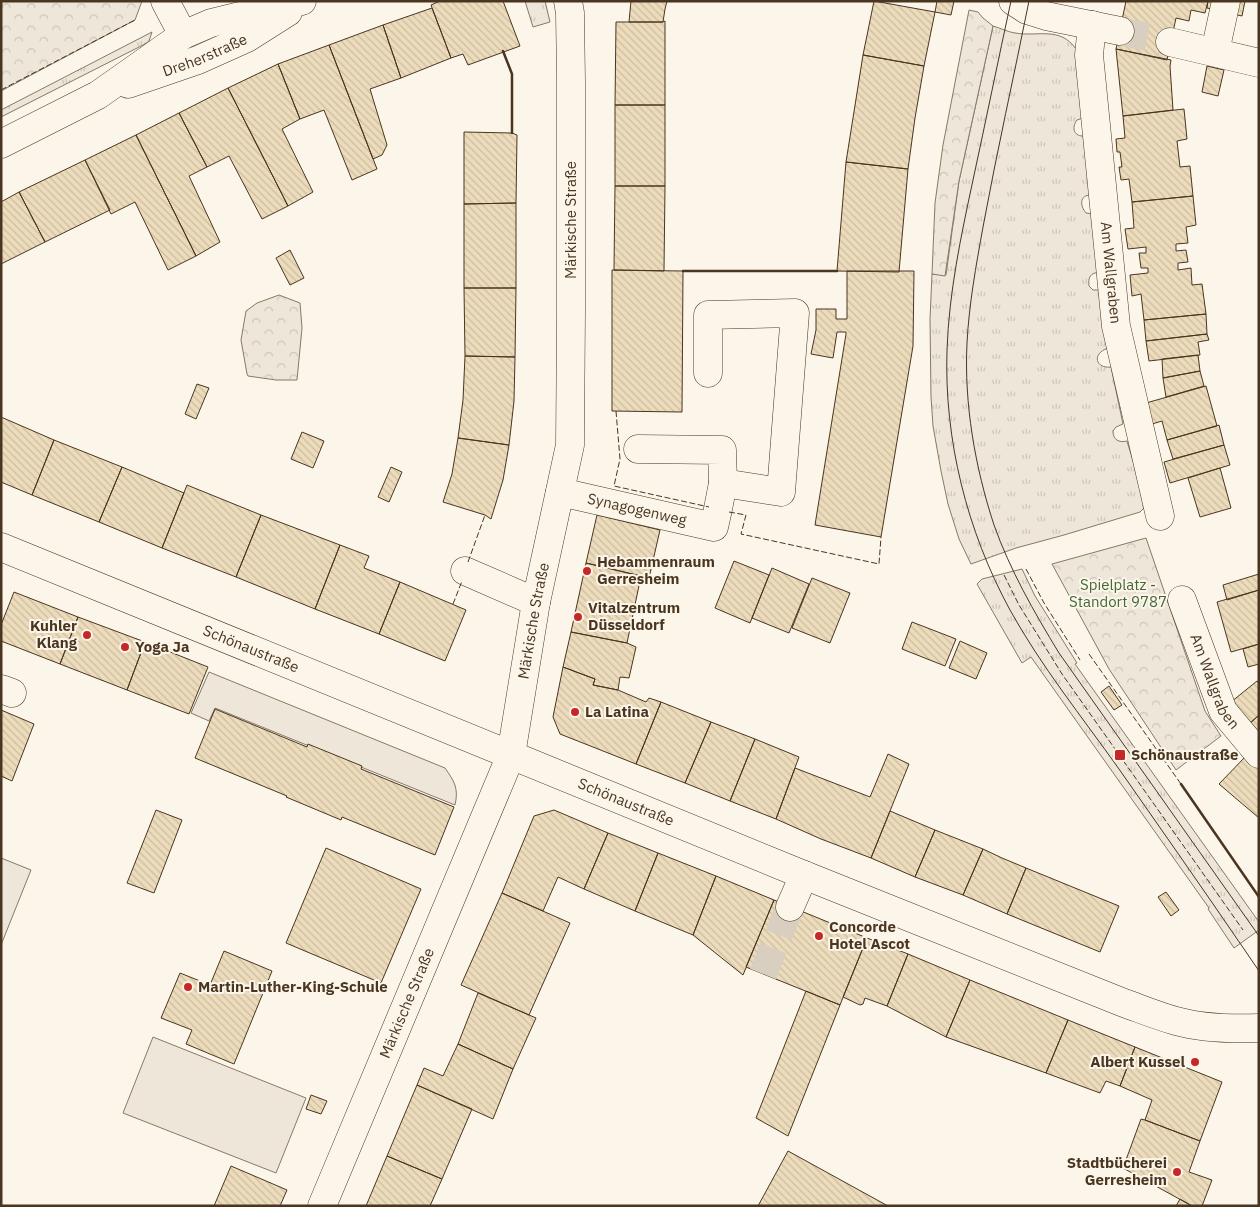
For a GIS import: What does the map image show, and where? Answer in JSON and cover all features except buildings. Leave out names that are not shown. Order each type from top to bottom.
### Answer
[{"type":"street","points":[[164,1],[183,35]]},
{"type":"street","name":"Dreherstraße","points":[[1,144],[98,94],[183,35],[211,23],[304,1]]},
{"type":"street","name":"Dreherstraße","points":[[98,94],[204,58],[247,38],[304,1]]},
{"type":"street","name":"Märkische Straße","points":[[322,1206],[511,755],[536,602],[570,445],[571,110],[570,13],[568,1]]},
{"type":"street","points":[[1013,1],[1027,10],[1046,16],[1120,31]]},
{"type":"street","points":[[1214,52],[1226,1]]},
{"type":"street","name":"Am Wallgraben","points":[[1092,26],[1090,55],[1116,326],[1160,516]]},
{"type":"street","points":[[1170,42],[1259,63]]},
{"type":"street","points":[[638,449],[722,450],[723,483],[782,492],[796,313],[708,314],[708,373]]},
{"type":"street","name":"Synagogenweg","points":[[560,492],[714,527],[723,483]]},
{"type":"street","name":"Schönaustraße","points":[[1,547],[804,875],[1116,1000],[1171,1020],[1200,1026],[1259,1028]]},
{"type":"street","points":[[465,571],[536,602]]},
{"type":"street","name":"Am Wallgraben","points":[[1182,600],[1223,711],[1259,754]]},
{"type":"street","points":[[790,907],[804,875]]},
{"type":"green space","points":[[1,1],[142,1],[135,20],[1,91]]},
{"type":"green space","points":[[525,1],[545,1],[550,22],[533,27]]},
{"type":"green space","points":[[969,10],[978,12],[993,26],[959,181],[945,276],[932,274],[935,203],[943,145]]},
{"type":"green space","points":[[993,26],[1015,33],[1056,35],[1063,37],[1076,49],[1083,118],[1077,120],[1074,129],[1078,135],[1085,136],[1091,195],[1084,197],[1082,204],[1086,213],[1093,214],[1100,272],[1090,276],[1089,286],[1093,290],[1101,290],[1108,348],[1099,354],[1097,360],[1102,366],[1111,367],[1123,424],[1116,427],[1113,434],[1121,442],[1127,441],[1145,501],[1144,508],[1140,512],[1016,548],[971,564],[959,539],[948,504],[933,426],[930,319],[932,274],[946,275],[959,181]]},
{"type":"green space","points":[[152,32],[149,41],[145,44],[1,117],[1,110]]},
{"type":"green space","points":[[279,295],[300,303],[302,328],[297,380],[276,380],[248,376],[247,374],[241,340],[246,311],[257,303]]},
{"type":"green space","name":"Spielplatz - Standort 9787","points":[[1146,538],[1205,711],[1221,736],[1176,770],[1109,669],[1052,564]]},
{"type":"green space","points":[[1022,569],[1035,596],[1077,663],[1075,664],[1259,922],[1259,930],[1234,948],[1209,908],[1031,657],[1022,663],[977,584],[982,579]]},
{"type":"green space","points":[[209,672],[445,768],[455,785],[455,805],[215,708],[209,721],[191,713]]},
{"type":"green space","points":[[1,858],[31,870],[1,945]]},
{"type":"green space","points":[[153,1037],[306,1098],[276,1173],[123,1113]]},
{"type":"tunnel","points":[[1120,31],[1170,42]]},
{"type":"tunnel","points":[[763,974],[790,907]]},
{"type":"tram line","points":[[1011,1],[964,222],[950,307],[947,384],[954,451],[961,484],[970,517],[982,549],[995,580],[1022,631],[1048,671],[1119,769],[1259,971]]},
{"type":"tram line","points":[[1029,1],[988,199],[969,314],[967,389],[972,435],[981,481],[994,525],[1007,558],[1059,653],[1259,936]]},
{"type":"fence","points":[[1,90],[135,20]]},
{"type":"fence","points":[[616,411],[620,459],[614,486],[709,507]]},
{"type":"fence","points":[[729,512],[746,515],[741,534],[879,564],[881,537]]},
{"type":"fence","points":[[468,562],[485,515]]},
{"type":"fence","points":[[1026,569],[1044,603],[1080,660]]},
{"type":"fence","points":[[1004,575],[1019,605],[1062,674],[1243,930]]},
{"type":"fence","points":[[453,604],[462,581]]},
{"type":"fence","points":[[1089,654],[1181,784]]},
{"type":"wall","points":[[503,51],[512,74],[512,133]]},
{"type":"wall","points":[[683,271],[837,271]]},
{"type":"wall","points":[[1181,784],[1259,897]]},
{"type":"place","name":"Hebammenraum Gerresheim","points":[[587,571]]},
{"type":"place","name":"Vitalzentrum Düsseldorf","points":[[578,617]]},
{"type":"place","name":"Kuhler Klang","points":[[87,635]]},
{"type":"place","name":"Yoga Ja","points":[[125,647]]},
{"type":"place","name":"La Latina","points":[[575,712]]},
{"type":"place","name":"Schönaustraße","points":[[1120,755]]},
{"type":"place","name":"Concorde Hotel Ascot","points":[[819,936]]},
{"type":"place","name":"Martin-Luther-King-Schule","points":[[188,987]]},
{"type":"place","name":"Albert Kussel","points":[[1195,1062]]},
{"type":"place","name":"Stadtbücherei Gerresheim","points":[[1177,1172]]}]
